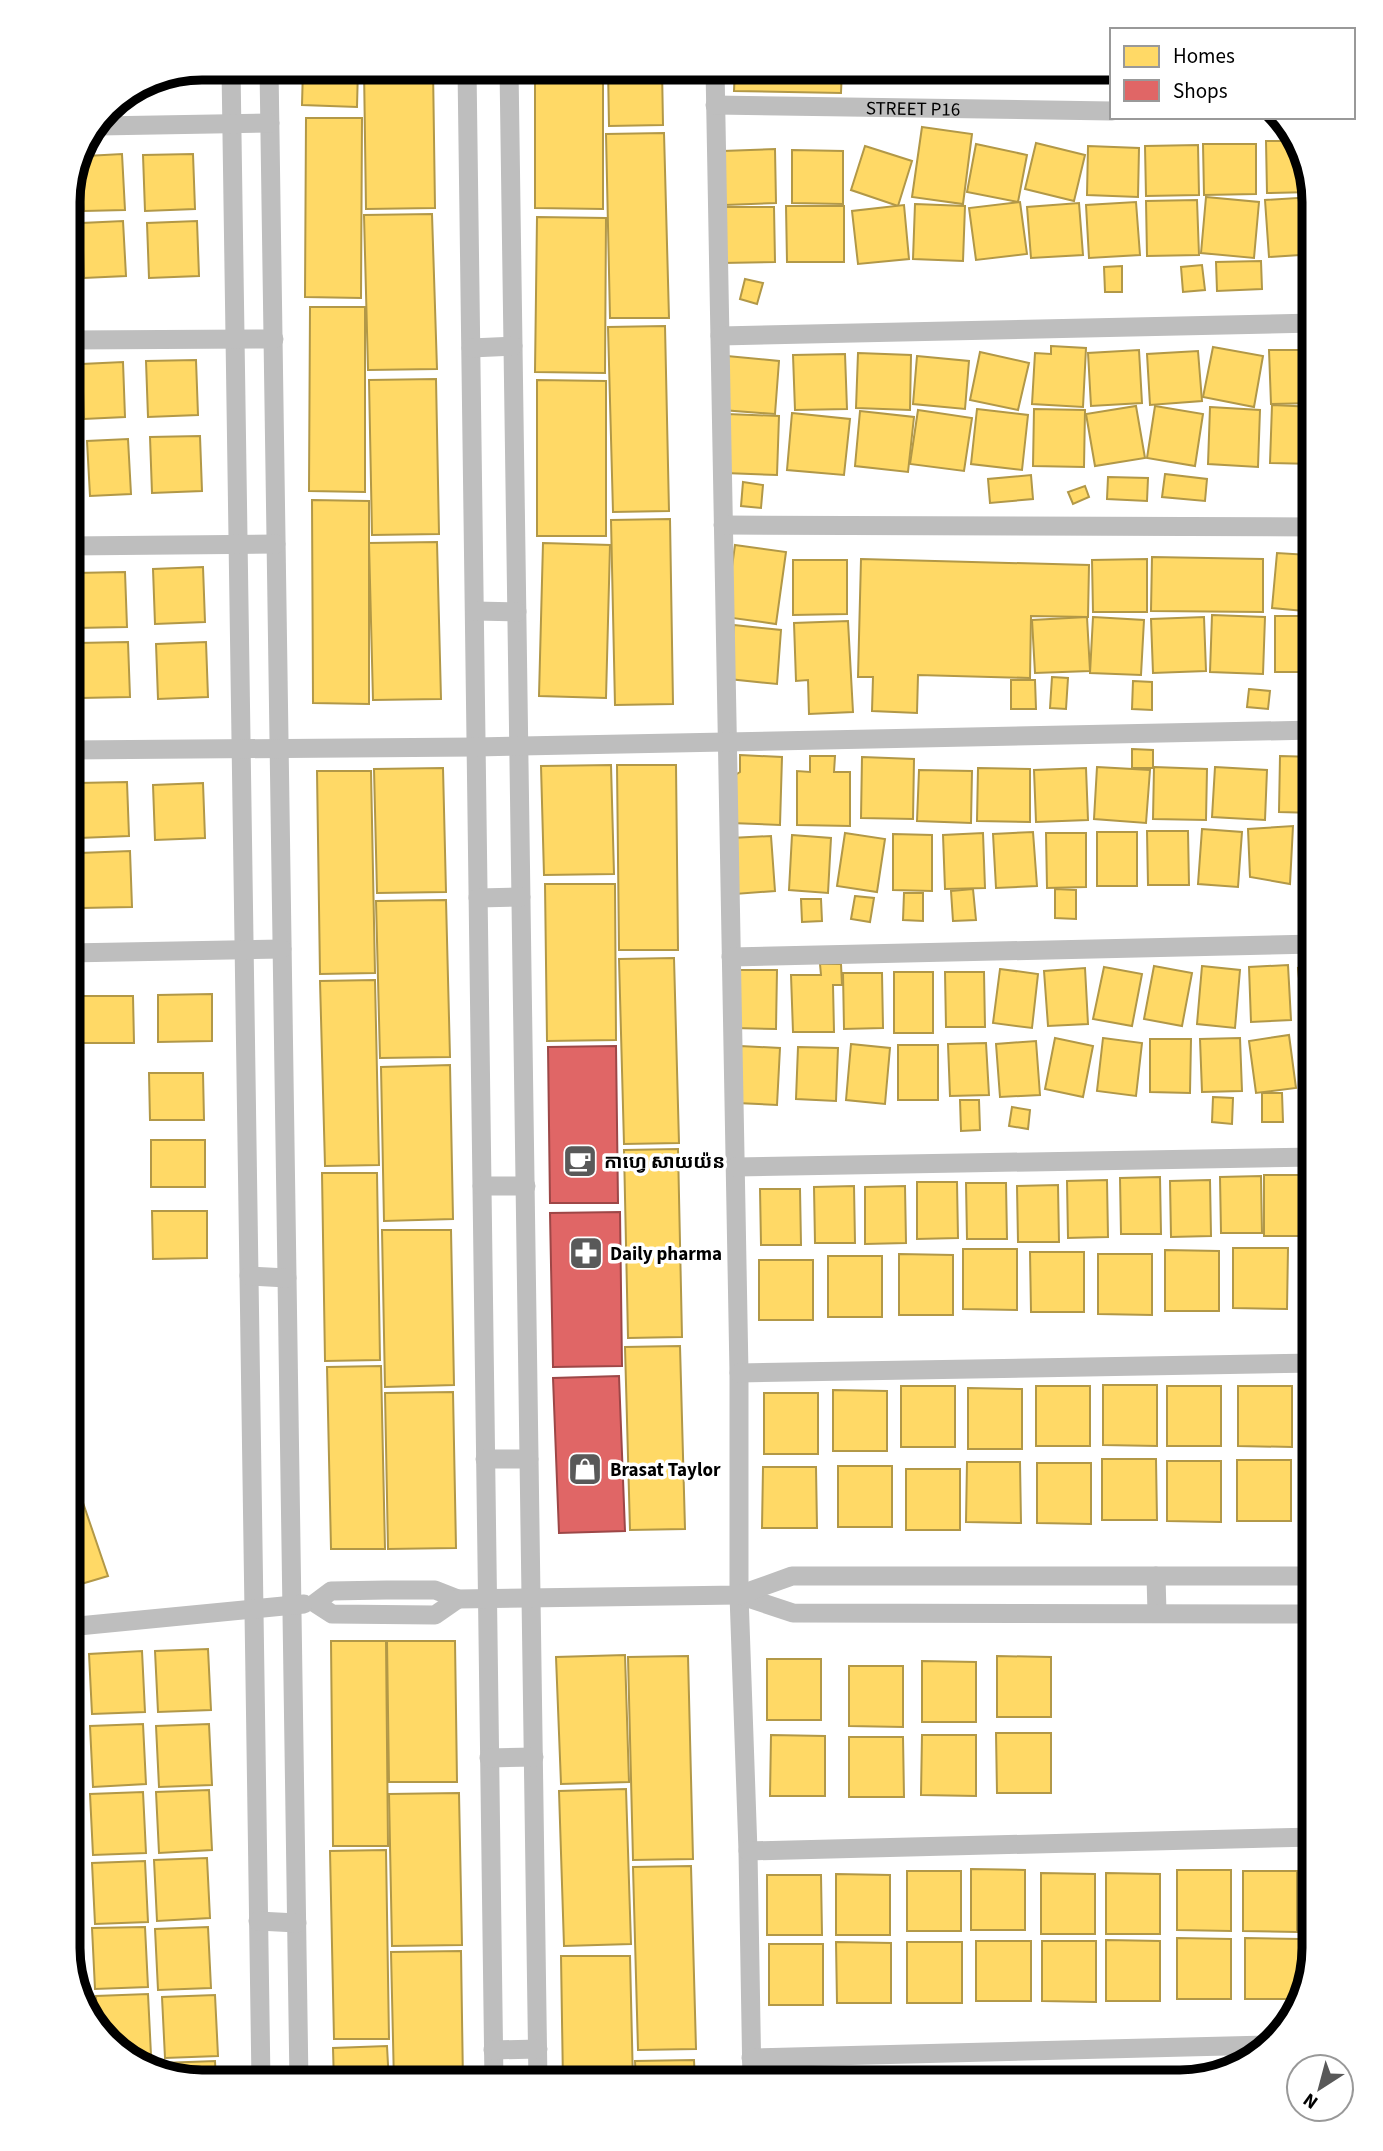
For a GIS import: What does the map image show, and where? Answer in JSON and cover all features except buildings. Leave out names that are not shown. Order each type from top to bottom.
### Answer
[{"type":"street","points":[[231,80],[261,2070]]},
{"type":"street","points":[[269,80],[299,2070]]},
{"type":"street","points":[[467,80],[494,2070]]},
{"type":"street","points":[[509,80],[538,2070]]},
{"type":"street","points":[[715,81],[739,1373],[740,1595],[751,2070]]},
{"type":"street","name":"STREET P16","points":[[715,105],[1110,111]]},
{"type":"street","points":[[108,126],[270,123]]},
{"type":"street","points":[[720,336],[1302,323]]},
{"type":"street","points":[[81,340],[274,339]]},
{"type":"street","points":[[471,348],[513,346]]},
{"type":"street","points":[[723,525],[1302,527]]},
{"type":"street","points":[[81,546],[276,544]]},
{"type":"street","points":[[475,611],[517,612]]},
{"type":"street","points":[[81,750],[476,747],[1302,730]]},
{"type":"street","points":[[478,898],[521,897]]},
{"type":"street","points":[[731,957],[1302,944]]},
{"type":"street","points":[[81,953],[282,949]]},
{"type":"street","points":[[735,1167],[1302,1157]]},
{"type":"street","points":[[482,1186],[526,1186]]},
{"type":"street","points":[[249,1276],[287,1278]]},
{"type":"street","points":[[739,1373],[1302,1363]]},
{"type":"street","points":[[485,1459],[529,1459]]},
{"type":"street","points":[[80,1626],[315,1603],[331,1591],[435,1590],[458,1599],[487,1599],[740,1595],[793,1576],[1302,1576]]},
{"type":"street","points":[[1156,1576],[1157,1613]]},
{"type":"street","points":[[740,1595],[793,1613],[1302,1614]]},
{"type":"street","points":[[489,1758],[534,1757]]},
{"type":"street","points":[[748,1851],[1302,1836]]},
{"type":"street","points":[[258,1921],[297,1923]]},
{"type":"street","points":[[751,2058],[1254,2045]]},
{"type":"street","points":[[493,2050],[538,2049]]},
{"type":"place","name":"កាហ្វេ សាយយ៉ន","points":[[580,1161]]},
{"type":"place","name":"Daily pharma","points":[[586,1253]]},
{"type":"place","name":"Brasat Taylor","points":[[585,1469]]}]
